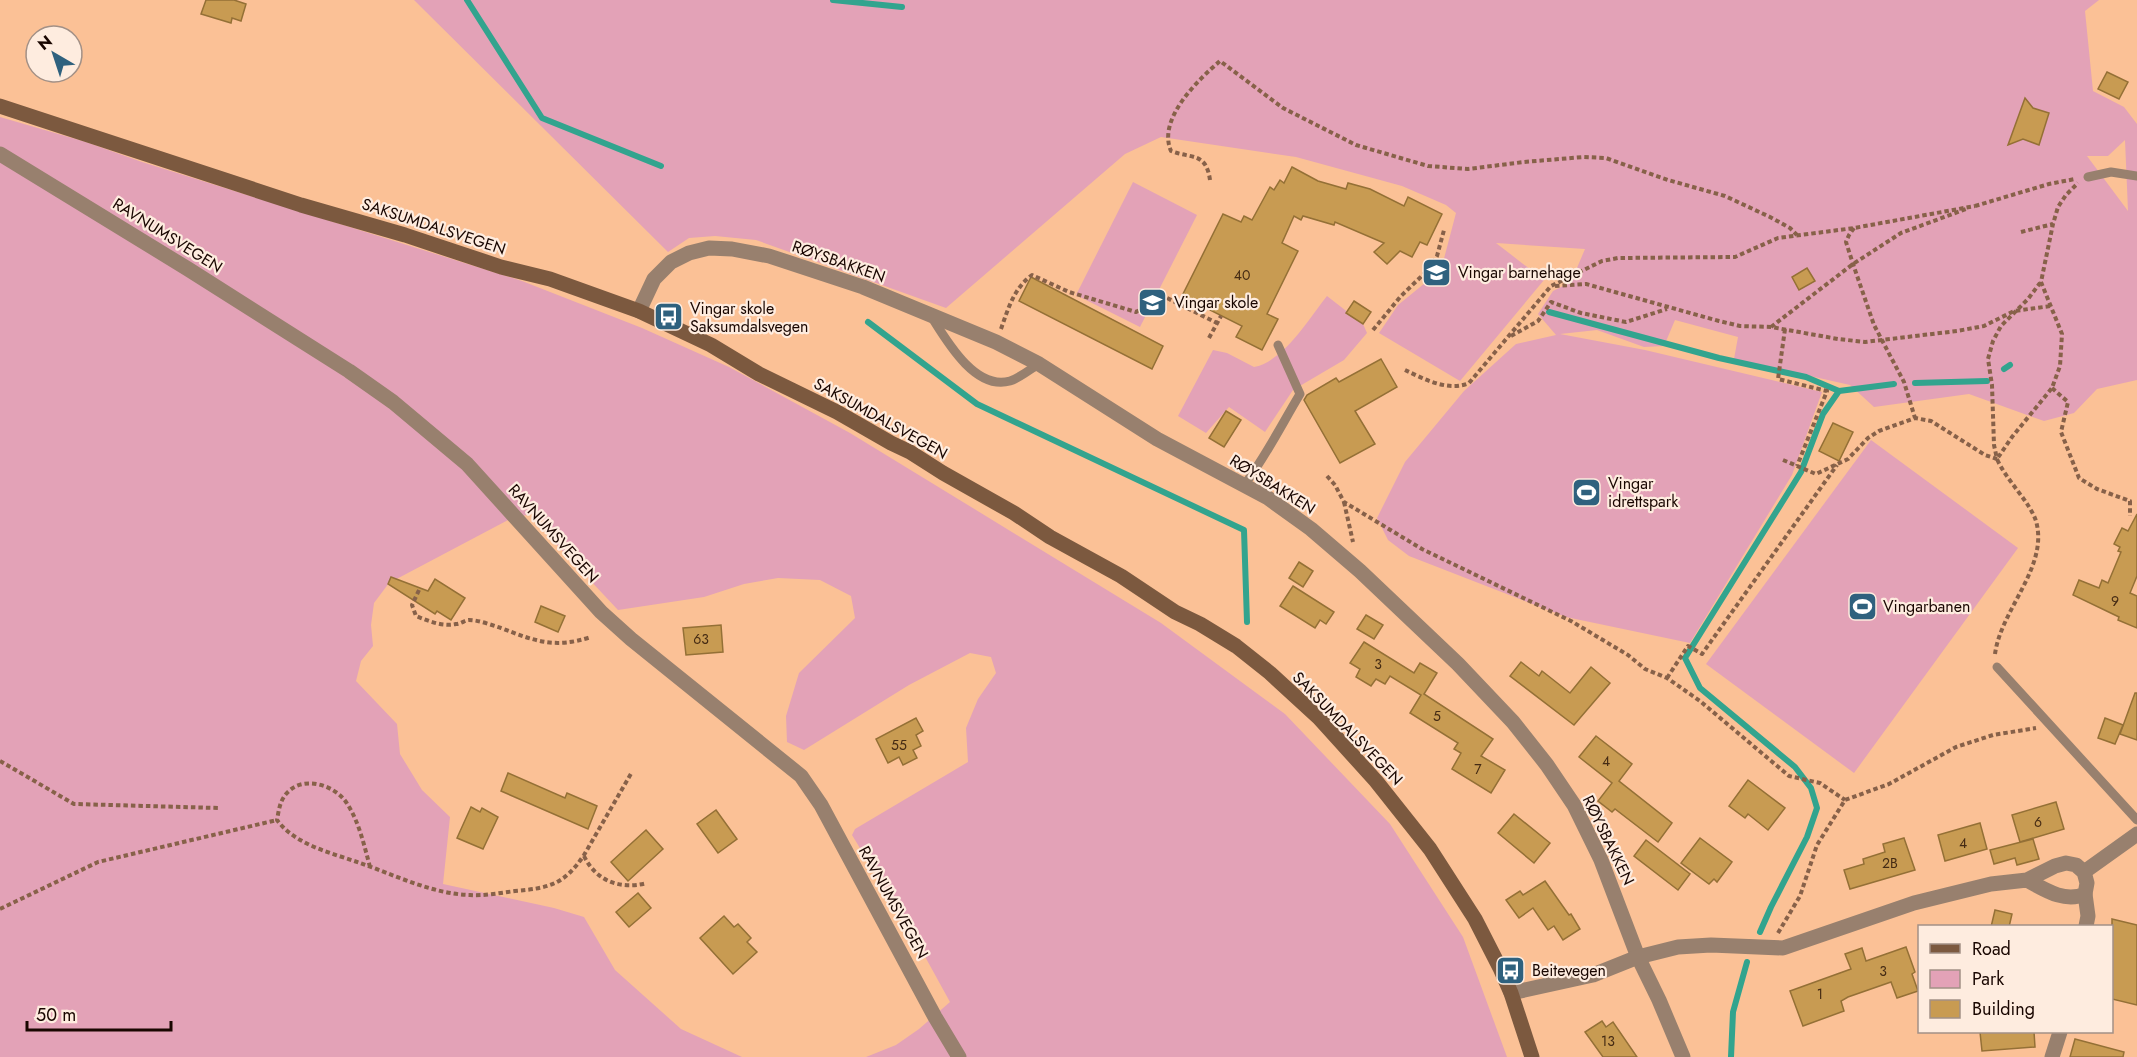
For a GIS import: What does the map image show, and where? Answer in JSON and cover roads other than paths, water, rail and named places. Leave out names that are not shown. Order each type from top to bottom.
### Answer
[{"type":"main road","name":"SAKSUMDALSVEGEN","points":[[0,106],[301,205],[405,235],[501,267],[550,279],[639,311],[711,345],[759,374],[837,412],[910,452],[1014,513],[1050,537],[1121,576],[1175,612],[1236,646],[1270,673],[1318,718],[1404,814],[1475,919],[1511,993],[1532,1057]]},
{"type":"street","name":"RAVNUMSVEGEN","points":[[0,154],[188,269],[349,371],[393,402],[467,464],[601,612],[631,639],[801,776],[821,805],[935,1017],[959,1057]]},
{"type":"street","name":"RØYSBAKKEN","points":[[639,311],[654,279],[671,262],[689,253],[709,248],[732,249],[768,256],[863,287],[996,342],[1039,364],[1157,439],[1268,498],[1311,529],[1341,555],[1458,664],[1513,722],[1547,765],[1574,805],[1601,860],[1638,957],[1683,1057]]},
{"type":"street","points":[[2084,872],[2137,834]]},
{"type":"street","points":[[1511,993],[1593,975],[1638,957],[1678,947],[1783,948],[1869,918],[1959,891],[1991,884],[2027,880],[2066,863],[2076,865],[2084,872],[2087,883],[2085,894],[2088,916],[2086,925]]},
{"type":"street","points":[[2027,880],[2048,892],[2065,897],[2076,898],[2085,894]]},
{"type":"street","points":[[2052,1057],[2060,1033]]},
{"type":"lane","points":[[2088,177],[2111,172],[2137,176]]},
{"type":"lane","points":[[930,314],[949,345],[964,363],[980,376],[997,382],[1011,381],[1039,364]]},
{"type":"lane","points":[[1245,484],[1259,466],[1300,394],[1278,345]]},
{"type":"lane","points":[[1997,667],[2137,820]]},
{"type":"waterway","points":[[467,0],[542,118],[661,166]]},
{"type":"waterway","points":[[833,0],[902,7]]},
{"type":"waterway","points":[[1549,312],[1719,358],[1806,377],[1839,391]]},
{"type":"waterway","points":[[868,322],[977,404],[1244,530],[1247,622]]},
{"type":"waterway","points":[[2004,369],[2010,365]]},
{"type":"waterway","points":[[1915,383],[1987,381]]},
{"type":"waterway","points":[[1760,932],[1807,837],[1817,808],[1811,788],[1795,767],[1700,688],[1685,658],[1801,472],[1823,414],[1839,391],[1894,384]]},
{"type":"waterway","points":[[1731,1057],[1733,1012],[1747,962]]},
{"type":"place","name":"Vingar barnehage","points":[[1437,272]]},
{"type":"place","name":"Vingar skole","points":[[1153,302]]},
{"type":"place","name":"Vingar skole Saksumdalsvegen","points":[[669,317]]},
{"type":"place","name":"Vingar idrettspark","points":[[1587,492]]},
{"type":"place","name":"Vingarbanen","points":[[1862,606]]},
{"type":"place","name":"Beitevegen","points":[[1511,970]]}]
